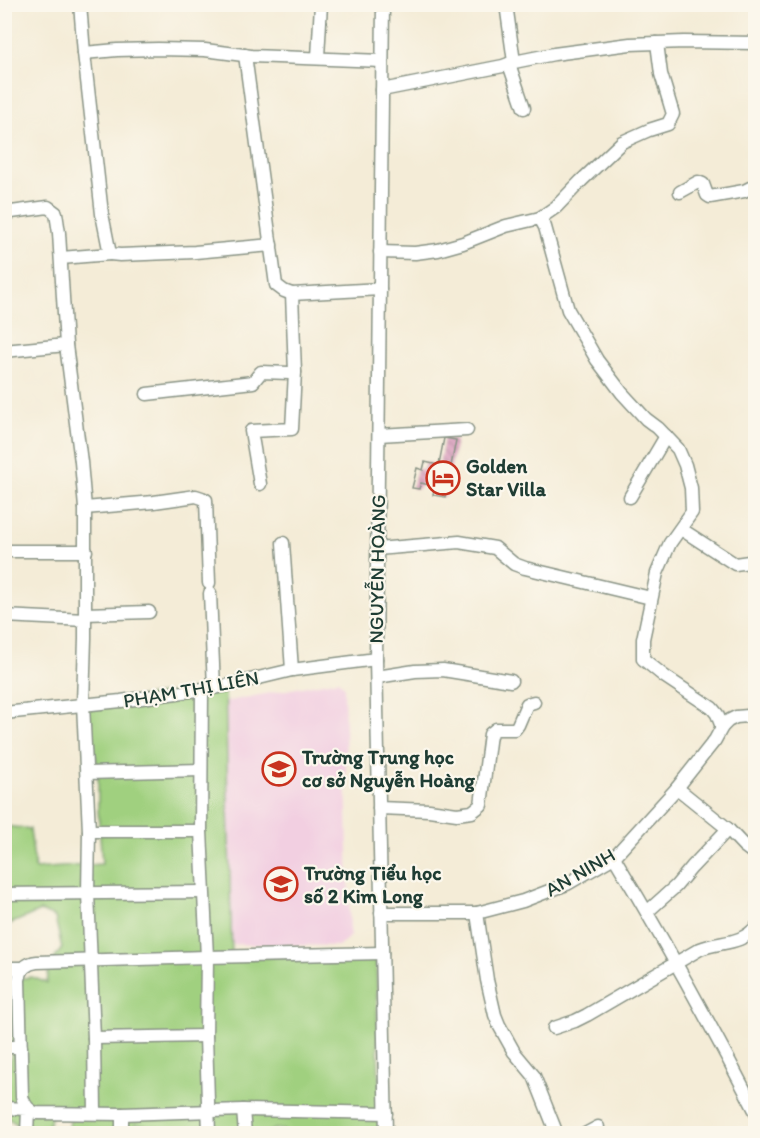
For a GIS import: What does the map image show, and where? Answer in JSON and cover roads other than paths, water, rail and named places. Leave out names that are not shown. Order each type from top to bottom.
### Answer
[{"type":"street","points":[[80,4],[102,214],[110,254]]},
{"type":"street","points":[[318,57],[321,4]]},
{"type":"street","name":"NGUYỄN HOÀNG","points":[[383,4],[376,677],[386,1134]]},
{"type":"street","points":[[506,4],[512,63],[524,108]]},
{"type":"street","points":[[380,252],[415,253],[438,250],[464,243],[506,226],[540,218],[556,207],[622,142],[668,124],[673,114],[661,74],[657,43]]},
{"type":"street","points":[[382,90],[554,54],[630,44],[756,43]]},
{"type":"street","points":[[84,53],[117,50],[205,50],[245,55],[382,60]]},
{"type":"street","points":[[245,55],[276,285],[292,294],[380,289]]},
{"type":"street","points":[[680,192],[698,182],[703,184],[709,197],[744,191],[756,185]]},
{"type":"street","points":[[4,213],[48,207],[56,213],[59,233],[66,345],[85,508],[83,704],[89,831],[88,893],[92,961],[95,1113]]},
{"type":"street","points":[[540,218],[545,227],[568,310],[597,360],[622,393],[678,449],[691,488],[692,512],[670,543],[657,573],[643,639],[644,659],[664,676],[712,708],[722,727],[736,717],[756,718]]},
{"type":"street","points":[[61,258],[110,254],[195,252],[271,244]]},
{"type":"street","points":[[260,484],[251,430],[292,429],[295,372],[292,294]]},
{"type":"street","points":[[4,351],[66,345]]},
{"type":"street","points":[[147,394],[253,382],[261,372],[295,372]]},
{"type":"street","points":[[379,435],[467,430]]},
{"type":"street","points":[[630,497],[666,436]]},
{"type":"street","points":[[85,508],[196,496],[206,500],[210,588],[208,689],[201,770],[201,831],[207,957],[206,1036],[209,1134]]},
{"type":"street","points":[[681,529],[735,564],[756,561]]},
{"type":"street","points":[[377,549],[459,542],[495,548],[514,564],[525,568],[651,598]]},
{"type":"street","points":[[283,543],[292,669]]},
{"type":"street","points":[[4,551],[86,551]]},
{"type":"street","points":[[4,616],[85,617],[149,612]]},
{"type":"street","name":"PHẠM THỊ LIÊN","points":[[4,713],[208,689],[292,669],[376,659]]},
{"type":"street","points":[[376,677],[415,671],[443,670],[511,681]]},
{"type":"street","points":[[379,808],[429,810],[457,814],[472,812],[481,805],[490,734],[496,729],[515,729],[519,725],[527,704],[534,702]]},
{"type":"street","name":"AN NINH","points":[[381,913],[477,913],[523,901],[567,884],[614,857],[677,788],[715,740],[722,727]]},
{"type":"street","points":[[87,773],[201,770]]},
{"type":"street","points":[[677,788],[756,855]]},
{"type":"street","points":[[647,912],[669,894],[728,829]]},
{"type":"street","points":[[89,831],[201,831]]},
{"type":"street","points":[[614,857],[707,1019],[756,1112]]},
{"type":"street","points":[[4,894],[203,892]]},
{"type":"street","points":[[477,913],[495,1015],[514,1052],[534,1076],[557,1134]]},
{"type":"street","points":[[554,1028],[587,1016],[700,949],[738,940],[747,936],[756,927]]},
{"type":"street","points":[[382,953],[32,963],[24,968],[19,981],[22,1096],[23,1101],[32,1112],[40,1114],[122,1114],[243,1110],[386,1113]]},
{"type":"street","points":[[4,968],[24,968]]},
{"type":"street","points":[[94,1038],[206,1036]]},
{"type":"street","points":[[4,1047],[21,1047]]},
{"type":"street","points":[[4,1108],[28,1109]]},
{"type":"street","points":[[27,1134],[28,1109]]},
{"type":"street","points":[[243,1110],[245,1134]]},
{"type":"street","points":[[122,1114],[122,1134]]},
{"type":"street","points":[[585,1134],[598,1127]]},
{"type":"place","name":"Golden Star Villa","points":[[443,478]]},
{"type":"place","name":"Trường Trung học cơ sở Nguyễn Hoàng","points":[[279,769]]},
{"type":"place","name":"Trường Tiểu học số 2 Kim Long","points":[[281,884]]}]
